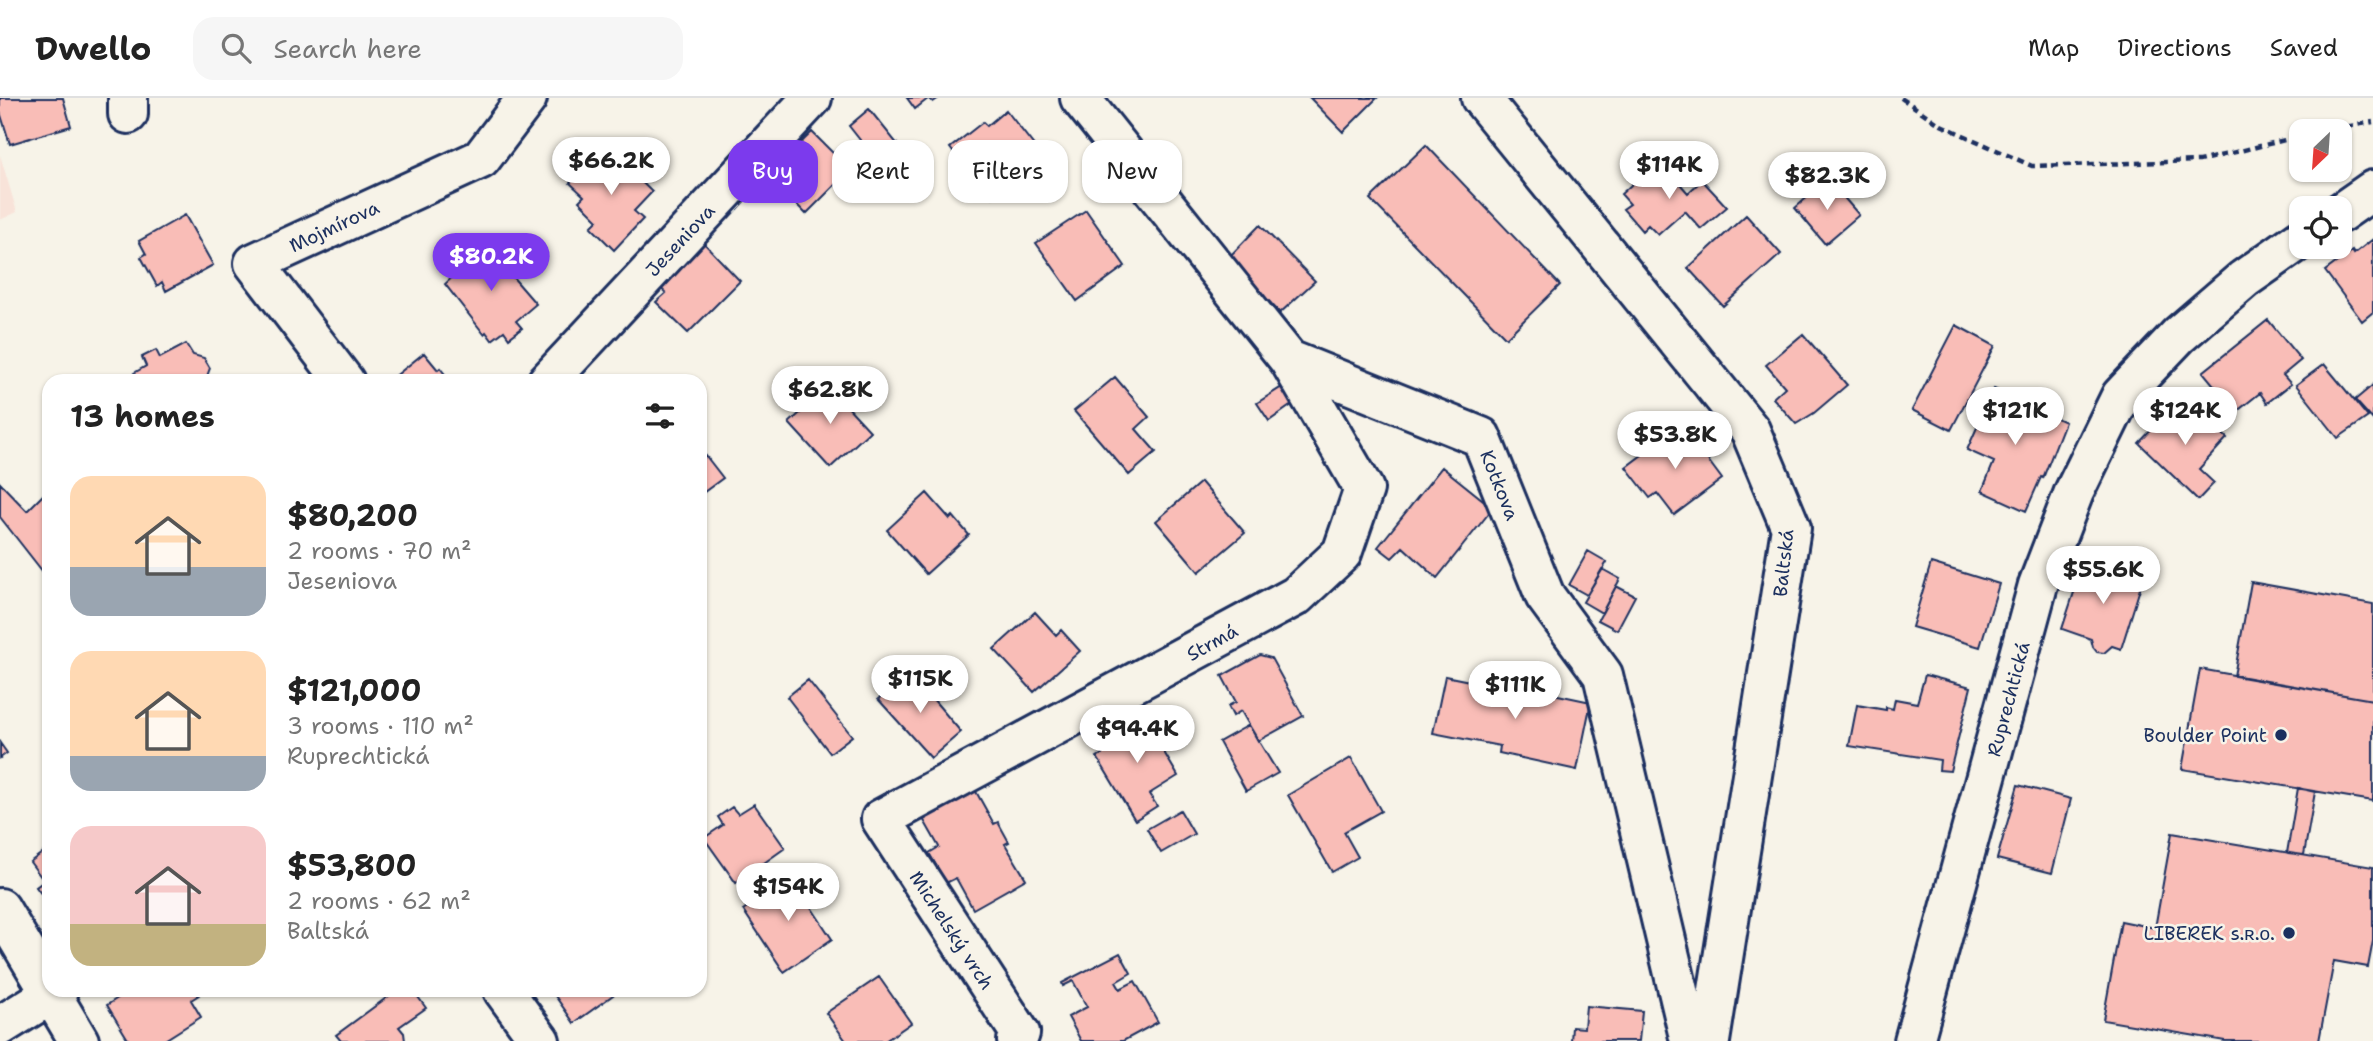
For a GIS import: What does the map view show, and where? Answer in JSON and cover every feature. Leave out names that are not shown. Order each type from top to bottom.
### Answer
[{"type":"street","name":"Mojmírova","points":[[339,374],[254,263],[481,159],[527,98]]},
{"type":"street","name":"Jeseniova","points":[[555,374],[812,98]]},
{"type":"street","name":"Kotkova","points":[[1080,98],[1289,360],[1481,437],[1545,596],[1603,675],[1690,1041]]},
{"type":"street","name":"Baltská","points":[[1481,98],[1750,430],[1791,528],[1710,1041]]},
{"type":"street","points":[[2352,205],[2373,190]]},
{"type":"street","name":"Ruprechtická","points":[[1914,1041],[2038,585],[2074,492],[2121,396],[2179,335],[2244,279],[2289,247]]},
{"type":"street","name":"Strmá","points":[[881,820],[1296,596],[1342,553],[1364,489],[1289,360]]},
{"type":"street","name":"Michelský vrch","points":[[881,820],[1020,1033],[1017,1041]]},
{"type":"street","points":[[0,908],[42,974]]},
{"type":"street","points":[[0,1026],[47,997]]},
{"type":"street","points":[[56,997],[79,1041]]},
{"type":"street","points":[[508,997],[540,1041]]},
{"type":"path","points":[[1901,98],[1941,125],[2032,166],[2199,160],[2289,139]]},
{"type":"path","points":[[2352,126],[2373,122]]},
{"type":"shaded area","points":[[0,155],[17,212],[0,220]]},
{"type":"building","points":[[0,98],[63,98],[71,126],[10,144],[0,112]]},
{"type":"building","points":[[907,98],[929,98],[915,109]]},
{"type":"building","points":[[1310,98],[1377,98],[1343,132]]},
{"type":"building","points":[[869,109],[894,140],[860,140],[849,126]]},
{"type":"building","points":[[1006,110],[1030,140],[960,140],[983,122],[987,126]]},
{"type":"building","points":[[812,132],[832,152],[832,188],[818,202],[818,140],[804,140]]},
{"type":"building","points":[[1426,145],[1560,285],[1506,338],[1370,199]]},
{"type":"building","points":[[605,146],[652,192],[634,211],[643,219],[614,250],[591,227],[598,220],[579,201],[584,196],[570,183]]},
{"type":"building","points":[[1659,160],[1688,193],[1702,180],[1727,207],[1701,229],[1685,211],[1658,235],[1648,225],[1642,231],[1623,209],[1630,204],[1621,194]]},
{"type":"building","points":[[1828,179],[1859,215],[1825,244],[1795,208]]},
{"type":"building","points":[[795,203],[817,203],[806,214]]},
{"type":"building","points":[[1086,210],[1125,266],[1077,301],[1036,243]]},
{"type":"building","points":[[185,215],[213,265],[166,291],[162,282],[157,286],[141,257],[146,254],[139,241]]},
{"type":"building","points":[[1746,215],[1781,254],[1723,306],[1688,268]]},
{"type":"building","points":[[1260,225],[1315,281],[1280,313],[1228,258]]},
{"type":"building","points":[[2373,239],[2373,312],[2362,321],[2325,271],[2341,259],[2352,259],[2352,251],[2354,254]]},
{"type":"building","points":[[492,241],[517,270],[511,275],[536,304],[516,321],[522,328],[509,338],[504,331],[492,340],[486,332],[484,334],[445,284]]},
{"type":"building","points":[[702,241],[740,281],[688,333],[656,302],[666,293],[658,286]]},
{"type":"building","points":[[2268,320],[2301,360],[2283,375],[2291,384],[2267,403],[2260,393],[2236,412],[2203,372]]},
{"type":"building","points":[[1956,325],[1995,346],[1951,430],[1912,410]]},
{"type":"building","points":[[1803,334],[1847,385],[1814,413],[1796,424],[1773,398],[1785,387],[1766,365]]},
{"type":"building","points":[[186,344],[193,355],[204,358],[210,368],[208,374],[135,374],[146,366],[142,357],[156,350],[160,358]]},
{"type":"building","points":[[424,353],[445,374],[398,374]]},
{"type":"building","points":[[2324,364],[2368,417],[2338,438],[2296,385]]},
{"type":"building","points":[[1115,377],[1149,417],[1136,429],[1156,452],[1129,475],[1074,411]]},
{"type":"building","points":[[832,384],[849,402],[846,405],[870,431],[830,468],[789,423]]},
{"type":"building","points":[[2373,385],[2373,420],[2355,400]]},
{"type":"building","points":[[1282,387],[1293,404],[1269,421],[1257,403]]},
{"type":"building","points":[[1994,389],[2065,422],[2043,478],[2041,477],[2026,511],[1982,491],[1994,462],[1967,450]]},
{"type":"building","points":[[2185,399],[2227,438],[2199,469],[2214,483],[2198,500],[2139,443],[2154,427],[2157,429]]},
{"type":"building","points":[[1682,425],[1722,479],[1674,515],[1657,493],[1650,498],[1626,467]]},
{"type":"building","points":[[707,457],[723,478],[707,490]]},
{"type":"building","points":[[1442,467],[1493,508],[1437,578],[1403,547],[1392,558],[1378,547]]},
{"type":"building","points":[[1201,482],[1245,533],[1199,572],[1156,521]]},
{"type":"building","points":[[0,483],[27,511],[42,496],[42,571],[0,517]]},
{"type":"building","points":[[927,493],[950,519],[953,516],[969,535],[926,574],[887,530]]},
{"type":"building","points":[[1588,551],[1607,562],[1587,595],[1569,585]]},
{"type":"building","points":[[2085,559],[2143,579],[2121,649],[2112,646],[2104,653],[2097,652],[2091,639],[2062,629]]},
{"type":"building","points":[[1931,563],[1999,584],[1980,647],[1912,627]]},
{"type":"building","points":[[1602,569],[1620,579],[1602,613],[1583,602]]},
{"type":"building","points":[[2251,582],[2373,604],[2373,700],[2234,676]]},
{"type":"building","points":[[1616,586],[1635,596],[1617,630],[1598,620]]},
{"type":"building","points":[[1035,612],[1056,635],[1061,630],[1080,651],[1034,692],[994,649]]},
{"type":"building","points":[[1260,655],[1271,658],[1303,716],[1258,741],[1241,711],[1233,716],[1228,706],[1236,702],[1222,676]]},
{"type":"building","name":"Boulder Point","points":[[2200,669],[2373,700],[2373,801],[2182,769]]},
{"type":"building","points":[[910,672],[961,732],[931,758],[878,699]]},
{"type":"building","points":[[1925,675],[1971,687],[1950,771],[1939,770],[1940,760],[1849,746],[1857,705],[1886,710],[1886,707],[1893,709],[1895,699],[1917,703]]},
{"type":"building","points":[[1445,676],[1524,692],[1525,688],[1591,702],[1577,770],[1499,753],[1500,746],[1433,733]]},
{"type":"building","points":[[808,680],[852,736],[830,753],[787,697]]},
{"type":"building","points":[[1141,713],[1178,776],[1149,794],[1157,806],[1135,820],[1097,757],[1115,746],[1108,733]]},
{"type":"building","points":[[1249,725],[1278,773],[1246,791],[1219,742]]},
{"type":"building","points":[[0,743],[7,753],[0,758]]},
{"type":"building","points":[[1351,758],[1381,811],[1344,832],[1358,857],[1332,872],[1288,795]]},
{"type":"building","points":[[2018,785],[2071,799],[2052,873],[1997,859]]},
{"type":"building","points":[[974,788],[994,824],[998,822],[1009,842],[1005,844],[1026,879],[973,909],[956,878],[946,883],[929,853],[939,847],[922,817]]},
{"type":"building","points":[[2298,788],[2315,792],[2304,855],[2287,853]]},
{"type":"building","points":[[754,804],[785,848],[736,883],[707,842],[707,836],[723,825],[718,817],[732,807],[738,814]]},
{"type":"building","points":[[1180,810],[1194,834],[1161,853],[1147,829]]},
{"type":"building","points":[[2172,833],[2373,867],[2373,941],[2368,967],[2334,961],[2319,1041],[2225,1041],[2103,1020],[2121,921],[2155,928]]},
{"type":"building","points":[[42,853],[42,878],[30,862]]},
{"type":"building","points":[[795,873],[816,903],[811,907],[832,939],[784,972],[743,910]]},
{"type":"building","points":[[42,882],[42,895],[36,887]]},
{"type":"building","points":[[1120,953],[1131,973],[1116,982],[1120,989],[1135,981],[1158,1022],[1123,1041],[1081,1041],[1068,1017],[1087,1007],[1073,981],[1063,986],[1062,983]]},
{"type":"building","points":[[879,977],[911,1023],[885,1041],[846,1041],[826,1013]]},
{"type":"building","points":[[119,997],[196,997],[191,1000],[201,1017],[163,1041],[129,1041],[107,1005]]},
{"type":"building","points":[[388,997],[418,997],[426,1008],[399,1027],[404,1033],[405,1041],[341,1041],[336,1035]]},
{"type":"building","points":[[556,997],[610,997],[574,1023]]},
{"type":"building","points":[[1586,1006],[1642,1011],[1639,1041],[1571,1041],[1572,1027],[1584,1028]]},
{"type":"place","name":"Boulder Point","points":[[2281,735]]},
{"type":"place","name":"LIBEREK s.ʀ.ᴏ.","points":[[2289,933]]}]
